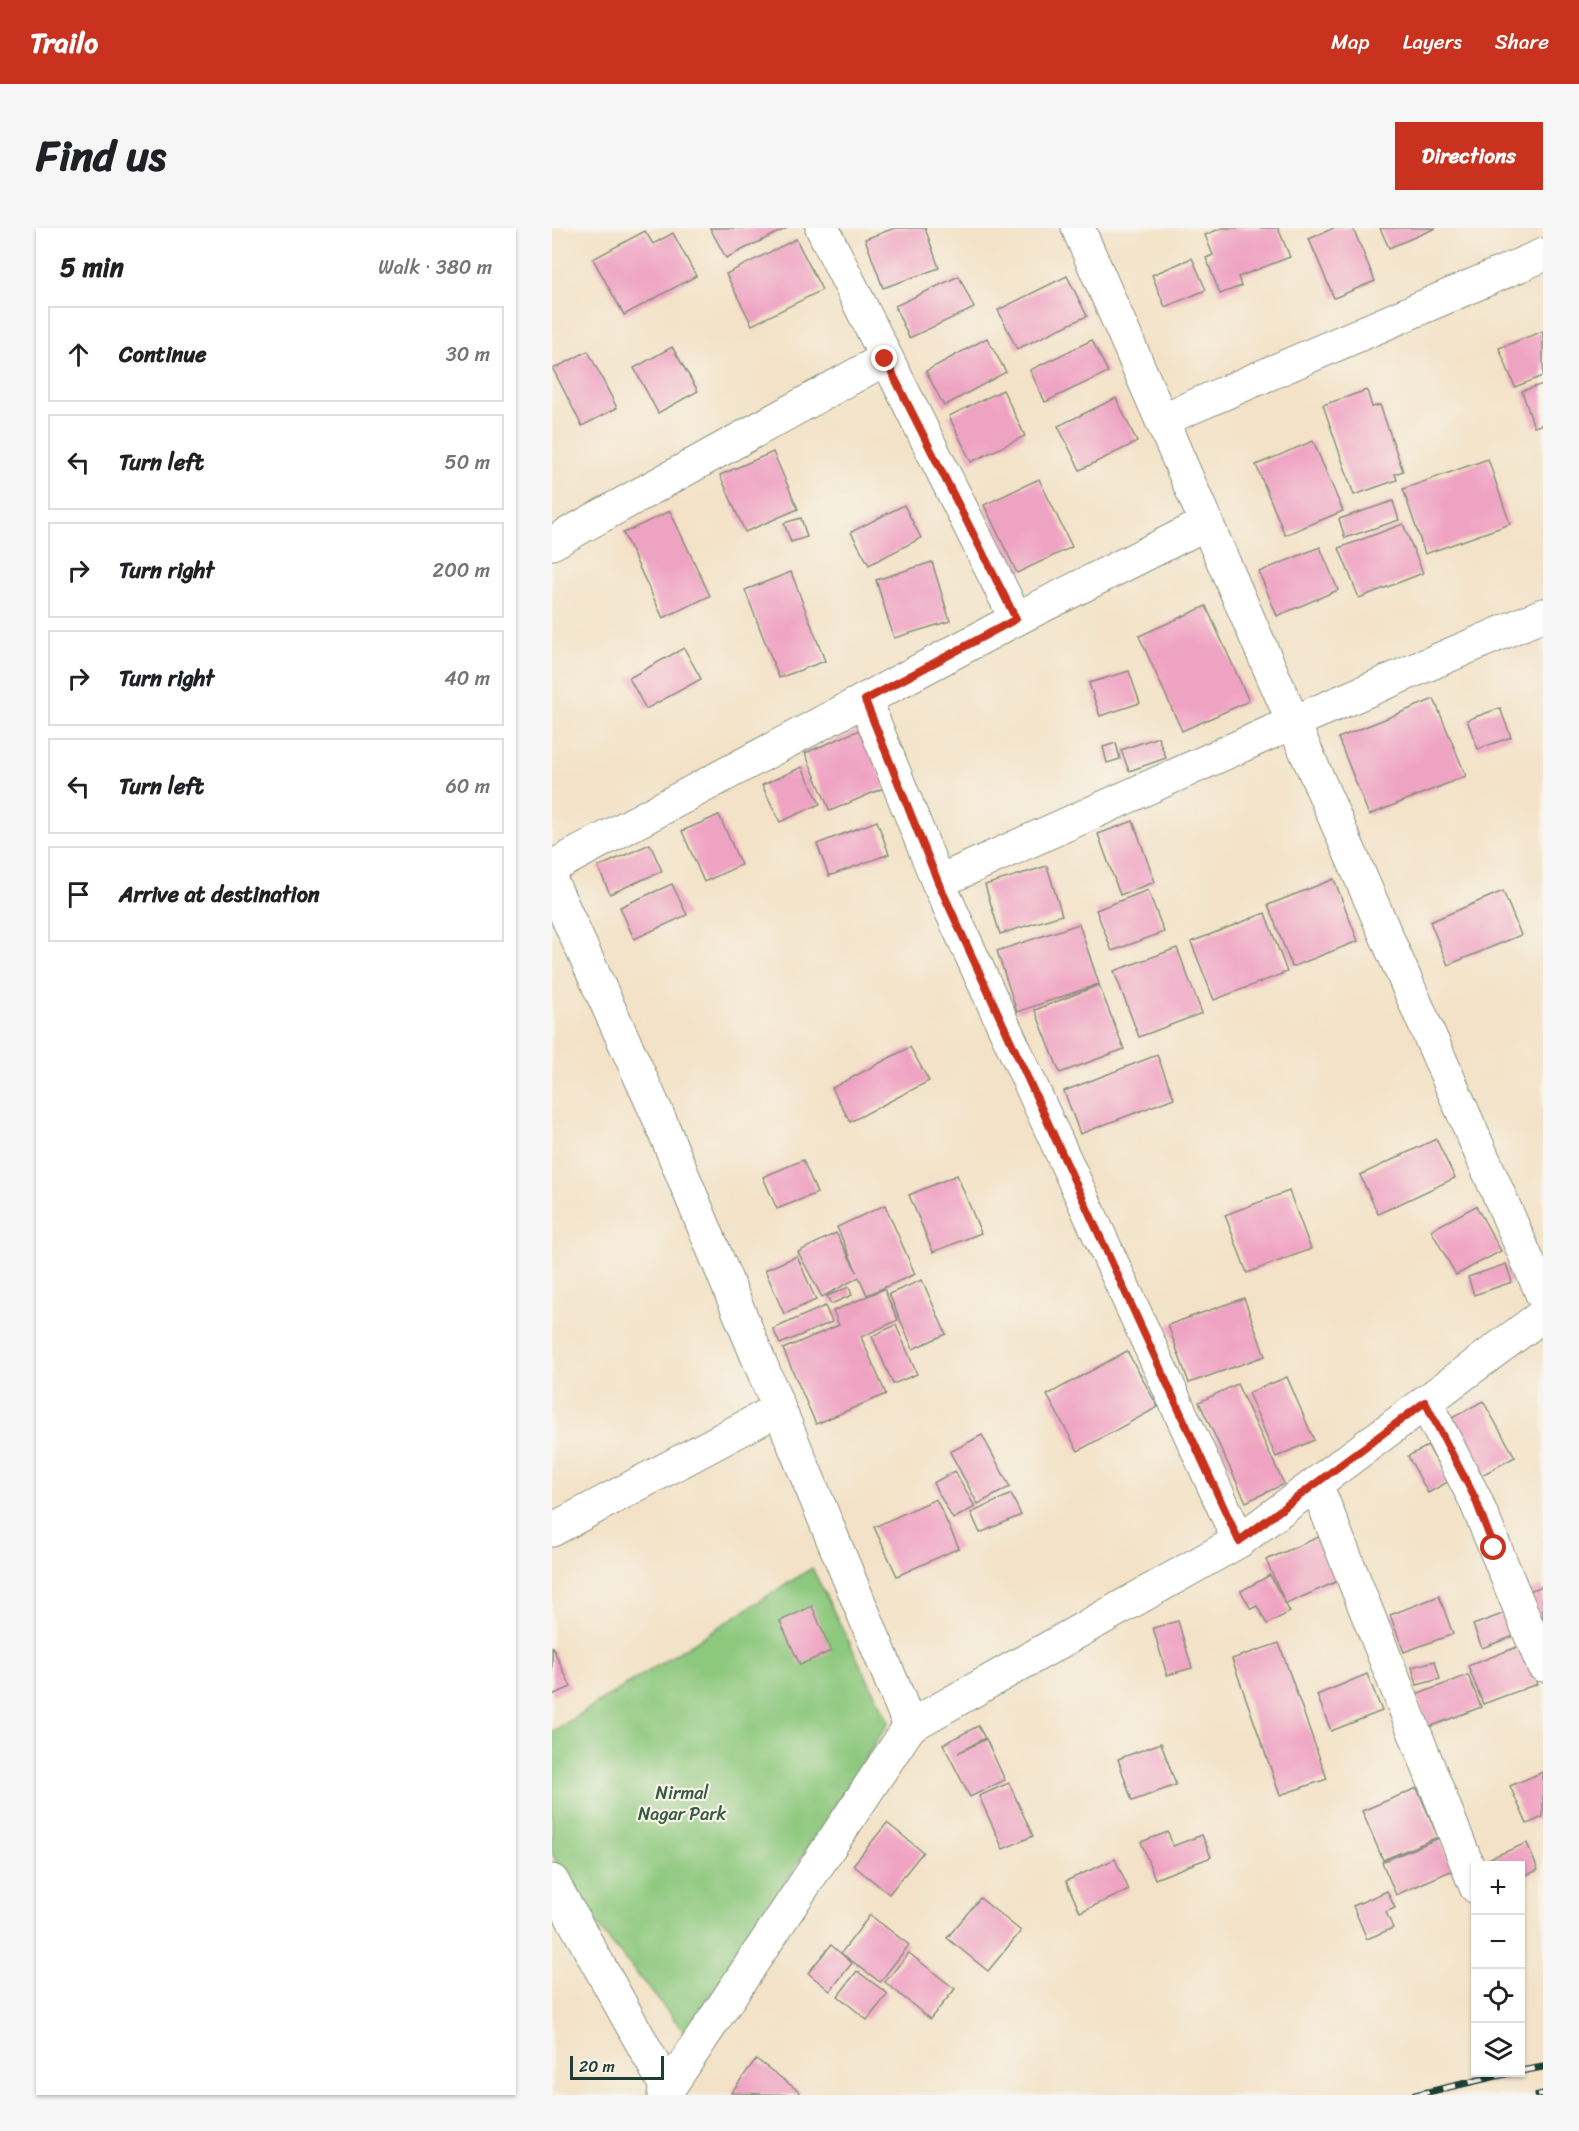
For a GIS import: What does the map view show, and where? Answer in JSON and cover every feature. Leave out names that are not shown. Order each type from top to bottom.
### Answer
[{"type":"street","points":[[822,228],[1016,619]]},
{"type":"street","points":[[1078,228],[1543,1296]]},
{"type":"street","points":[[1162,420],[1543,255]]},
{"type":"street","points":[[552,543],[885,359]]},
{"type":"street","points":[[552,867],[1016,619],[1207,524]]},
{"type":"street","points":[[938,882],[1294,722],[1543,615]]},
{"type":"street","points":[[865,700],[938,882],[1239,1541]]},
{"type":"street","points":[[552,884],[659,1118],[910,1726]]},
{"type":"street","points":[[552,1881],[560,1915],[666,2094],[910,1726],[1239,1541],[1543,1315]]},
{"type":"street","points":[[1425,1402],[1475,1498],[1543,1665]]},
{"type":"street","points":[[552,1530],[779,1410]]},
{"type":"street","points":[[1316,1484],[1471,1874]]},
{"type":"green space","name":"Nirmal Nagar Park","points":[[812,1568],[889,1722],[687,2035],[583,1908],[570,1890],[552,1853],[552,1732]]},
{"type":"building","points":[[710,228],[787,228],[726,258]]},
{"type":"building","points":[[895,228],[925,228],[939,268],[883,288],[865,239]]},
{"type":"building","points":[[1222,228],[1278,228],[1290,257],[1238,277],[1241,286],[1220,294],[1206,258],[1213,255],[1205,235]]},
{"type":"building","points":[[1334,228],[1353,228],[1375,281],[1334,298],[1309,239]]},
{"type":"building","points":[[1380,228],[1436,228],[1389,248]]},
{"type":"building","points":[[645,231],[653,244],[673,233],[696,276],[624,315],[593,259]]},
{"type":"building","points":[[796,239],[822,290],[752,325],[726,274]]},
{"type":"building","points":[[1192,258],[1206,290],[1165,307],[1152,275]]},
{"type":"building","points":[[959,276],[974,308],[909,338],[895,306]]},
{"type":"building","points":[[1067,276],[1087,316],[1017,349],[998,310]]},
{"type":"building","points":[[1543,331],[1543,376],[1515,387],[1499,348]]},
{"type":"building","points":[[987,338],[1006,372],[944,406],[926,371]]},
{"type":"building","points":[[1092,340],[1108,372],[1045,402],[1030,370]]},
{"type":"building","points":[[672,347],[698,391],[658,413],[634,368]]},
{"type":"building","points":[[588,351],[617,408],[582,426],[553,369]]},
{"type":"building","points":[[1543,384],[1543,424],[1534,427],[1522,391]]},
{"type":"building","points":[[1003,390],[1025,436],[971,462],[949,416]]},
{"type":"building","points":[[1367,390],[1372,407],[1380,405],[1403,471],[1395,474],[1397,480],[1354,495],[1323,405]]},
{"type":"building","points":[[1116,398],[1137,442],[1080,470],[1058,426]]},
{"type":"building","points":[[1313,441],[1343,511],[1285,535],[1256,465]]},
{"type":"building","points":[[773,452],[798,509],[745,532],[720,475]]},
{"type":"building","points":[[1488,459],[1510,524],[1425,554],[1403,489]]},
{"type":"building","points":[[1039,479],[1072,547],[1017,573],[984,505]]},
{"type":"building","points":[[1393,501],[1399,520],[1345,538],[1339,519]]},
{"type":"building","points":[[904,505],[921,538],[869,565],[851,532]]},
{"type":"building","points":[[670,511],[710,596],[663,618],[623,533]]},
{"type":"building","points":[[801,518],[807,537],[791,542],[784,523]]},
{"type":"building","points":[[1403,524],[1423,573],[1359,598],[1339,548]]},
{"type":"building","points":[[1320,547],[1338,590],[1277,616],[1259,572]]},
{"type":"building","points":[[932,562],[950,621],[894,638],[876,580]]},
{"type":"building","points":[[791,572],[825,661],[779,678],[745,590]]},
{"type":"building","points":[[1206,606],[1249,701],[1182,731],[1139,636]]},
{"type":"building","points":[[684,648],[701,679],[646,709],[629,678]]},
{"type":"building","points":[[1129,671],[1140,703],[1100,716],[1089,683]]},
{"type":"building","points":[[1434,699],[1466,776],[1369,815],[1338,738]]},
{"type":"building","points":[[1500,708],[1511,737],[1478,749],[1467,720]]},
{"type":"building","points":[[862,729],[886,787],[830,811],[805,753]]},
{"type":"building","points":[[1158,737],[1166,758],[1129,771],[1121,750]]},
{"type":"building","points":[[1116,743],[1120,759],[1107,763],[1103,747]]},
{"type":"building","points":[[802,767],[820,804],[780,822],[762,785]]},
{"type":"building","points":[[719,815],[741,865],[704,882],[682,831]]},
{"type":"building","points":[[877,821],[889,854],[829,876],[817,844]]},
{"type":"building","points":[[1133,821],[1155,882],[1120,895],[1098,834]]},
{"type":"building","points":[[650,844],[662,871],[610,894],[598,867]]},
{"type":"building","points":[[1047,866],[1062,915],[1000,934],[985,885]]},
{"type":"building","points":[[1334,879],[1358,941],[1292,967],[1268,905]]},
{"type":"building","points":[[672,884],[687,915],[634,939],[620,907]]},
{"type":"building","points":[[1148,890],[1164,932],[1112,951],[1096,910]]},
{"type":"building","points":[[1503,891],[1521,935],[1448,965],[1430,922]]},
{"type":"building","points":[[1265,913],[1287,972],[1214,1000],[1191,942]]},
{"type":"building","points":[[1079,924],[1099,984],[1017,1012],[997,951]]},
{"type":"building","points":[[1177,948],[1202,1013],[1139,1037],[1114,971]]},
{"type":"building","points":[[1099,985],[1124,1049],[1060,1073],[1035,1010]]},
{"type":"building","points":[[910,1047],[929,1081],[850,1122],[832,1088]]},
{"type":"building","points":[[1157,1055],[1174,1098],[1080,1134],[1064,1091]]},
{"type":"building","points":[[1436,1139],[1455,1178],[1378,1214],[1360,1175]]},
{"type":"building","points":[[803,1160],[817,1193],[777,1209],[763,1177]]},
{"type":"building","points":[[957,1175],[981,1233],[933,1252],[909,1195]]},
{"type":"building","points":[[1289,1191],[1311,1249],[1247,1273],[1225,1215]]},
{"type":"building","points":[[885,1205],[915,1274],[867,1295],[859,1277],[822,1297],[798,1252],[836,1233],[857,1272],[837,1227]]},
{"type":"building","points":[[1476,1206],[1501,1251],[1456,1275],[1431,1230]]},
{"type":"building","points":[[797,1256],[816,1300],[784,1314],[765,1270]]},
{"type":"building","points":[[1506,1264],[1512,1282],[1474,1295],[1468,1277]]},
{"type":"building","points":[[922,1280],[946,1334],[913,1349],[889,1294]]},
{"type":"building","points":[[849,1287],[852,1295],[831,1304],[827,1296]]},
{"type":"building","points":[[884,1289],[898,1320],[861,1337],[886,1394],[816,1424],[783,1349],[839,1325],[833,1311]]},
{"type":"building","points":[[1244,1298],[1265,1356],[1189,1383],[1168,1325]]},
{"type":"building","points":[[825,1306],[832,1322],[780,1344],[773,1329]]},
{"type":"building","points":[[896,1325],[917,1374],[893,1384],[872,1336]]},
{"type":"building","points":[[1127,1351],[1158,1407],[1078,1451],[1047,1395]]},
{"type":"building","points":[[1287,1377],[1314,1440],[1276,1457],[1248,1393]]},
{"type":"building","points":[[1237,1384],[1284,1484],[1246,1502],[1199,1402]]},
{"type":"building","points":[[1483,1401],[1515,1457],[1482,1475],[1450,1419]]},
{"type":"building","points":[[982,1435],[1010,1487],[978,1504],[950,1452]]},
{"type":"building","points":[[1428,1446],[1448,1482],[1428,1493],[1408,1456]]},
{"type":"building","points":[[955,1471],[975,1507],[953,1519],[933,1483]]},
{"type":"building","points":[[1011,1494],[1021,1515],[980,1533],[971,1513]]},
{"type":"building","points":[[936,1499],[959,1548],[897,1576],[874,1527]]},
{"type":"building","points":[[1321,1536],[1340,1580],[1286,1604],[1266,1560]]},
{"type":"building","points":[[1270,1575],[1290,1612],[1267,1624],[1257,1606],[1251,1609],[1241,1591]]},
{"type":"building","points":[[1543,1586],[1543,1626],[1529,1591]]},
{"type":"building","points":[[1439,1596],[1453,1634],[1404,1652],[1390,1615]]},
{"type":"building","points":[[812,1606],[831,1651],[800,1665],[780,1621]]},
{"type":"building","points":[[1505,1613],[1514,1636],[1482,1648],[1473,1625]]},
{"type":"building","points":[[1178,1621],[1192,1668],[1167,1675],[1153,1628]]},
{"type":"building","points":[[1279,1643],[1327,1779],[1280,1795],[1232,1659]]},
{"type":"building","points":[[1522,1645],[1537,1684],[1483,1704],[1468,1666]]},
{"type":"building","points":[[552,1646],[571,1687],[552,1695]]},
{"type":"building","points":[[1435,1661],[1440,1679],[1417,1685],[1412,1667]]},
{"type":"building","points":[[1367,1674],[1382,1711],[1331,1731],[1317,1695]]},
{"type":"building","points":[[1468,1675],[1481,1707],[1429,1727],[1416,1695]]},
{"type":"building","points":[[978,1726],[985,1738],[958,1753],[986,1739],[1005,1780],[970,1797],[943,1744]]},
{"type":"building","points":[[1161,1743],[1176,1785],[1132,1801],[1118,1759]]},
{"type":"building","points":[[1543,1772],[1543,1817],[1527,1824],[1510,1786]]},
{"type":"building","points":[[1009,1783],[1033,1836],[1003,1849],[979,1796]]},
{"type":"building","points":[[1417,1788],[1438,1837],[1383,1860],[1362,1811]]},
{"type":"building","points":[[887,1823],[923,1852],[889,1894],[853,1865]]},
{"type":"building","points":[[1168,1832],[1173,1846],[1202,1835],[1211,1857],[1155,1879],[1141,1842]]},
{"type":"building","points":[[1439,1838],[1453,1870],[1396,1895],[1382,1862]]},
{"type":"building","points":[[1527,1843],[1538,1870],[1525,1875],[1525,1861],[1483,1861]]},
{"type":"building","points":[[1115,1859],[1129,1890],[1080,1912],[1066,1881]]},
{"type":"building","points":[[1387,1891],[1395,1908],[1386,1912],[1393,1928],[1367,1939],[1353,1906]]},
{"type":"building","points":[[980,1898],[1021,1931],[988,1971],[947,1938]]},
{"type":"building","points":[[870,1915],[909,1945],[880,1982],[841,1953]]},
{"type":"building","points":[[831,1945],[852,1963],[830,1991],[808,1973]]},
{"type":"building","points":[[909,1953],[955,1989],[930,2019],[885,1982]]},
{"type":"building","points":[[857,1971],[888,1994],[867,2020],[838,1996]]},
{"type":"building","points":[[756,2059],[800,2092],[798,2095],[731,2093]]},
{"type":"railway","points":[[1525,2070],[1543,2067]]},
{"type":"railway","points":[[1415,2095],[1492,2077]]},
{"type":"railway","points":[[1538,2095],[1543,2094]]},
{"type":"route","points":[[885,359],[1016,619],[865,700],[938,882],[1239,1541],[1425,1402],[1475,1498],[1494,1548]]}]
